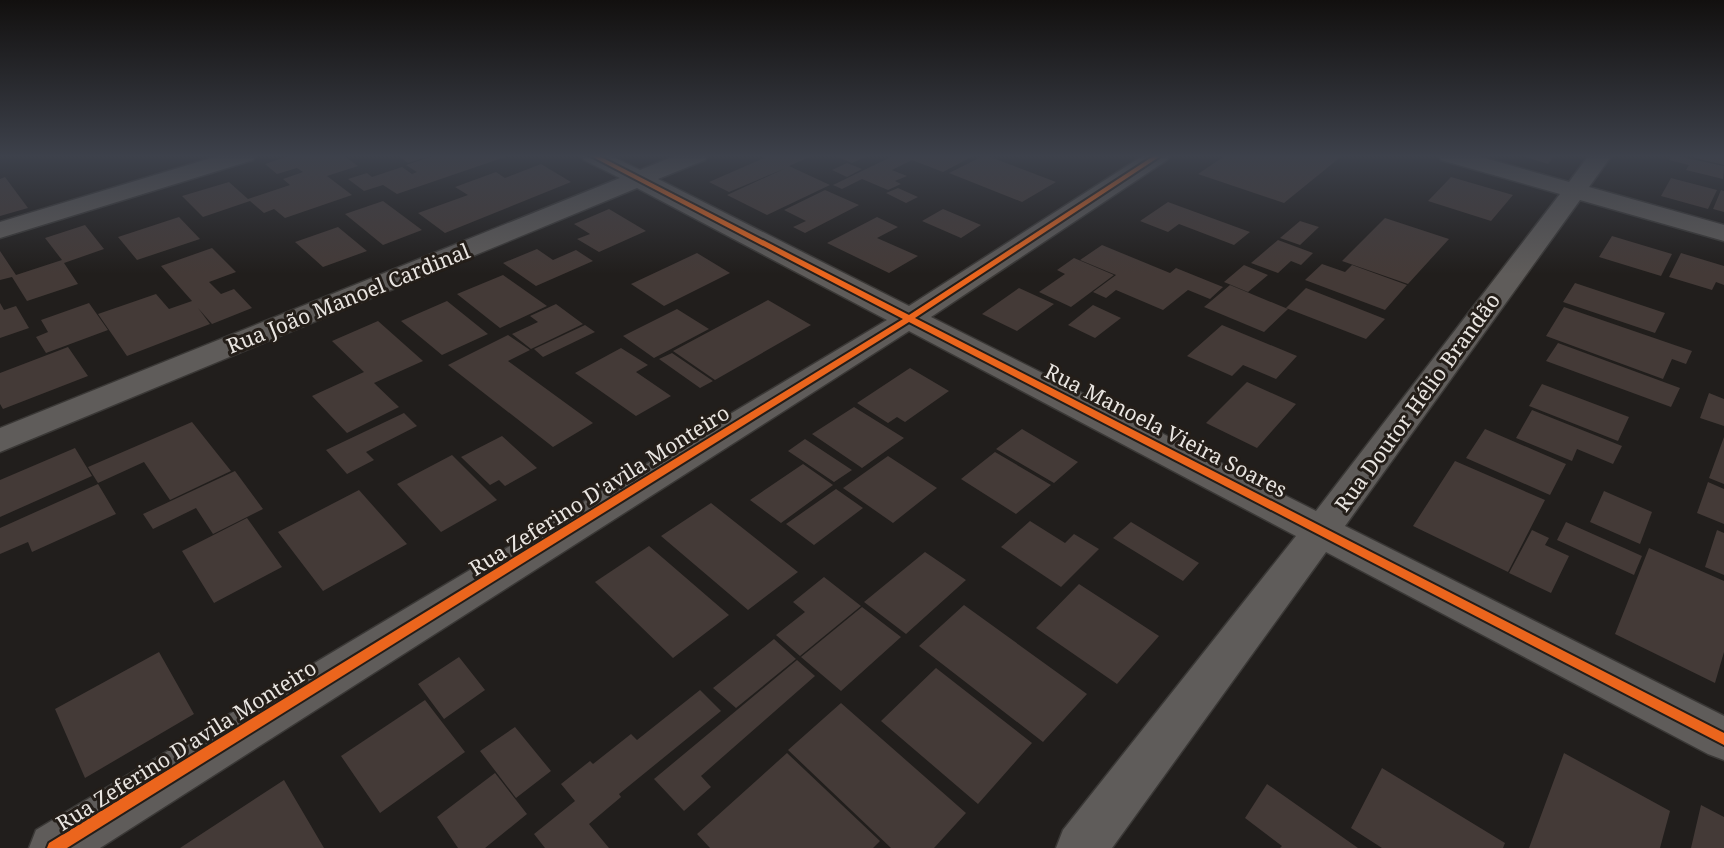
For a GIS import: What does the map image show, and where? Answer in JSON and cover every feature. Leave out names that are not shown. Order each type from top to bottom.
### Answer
[{"type":"street","points":[[0,230],[116,195]]},
{"type":"street","name":"Rua João Manoel Cardinal","points":[[0,441],[601,195]]},
{"type":"street","name":"Rua Manoela Vieira Soares","points":[[669,195],[1724,739]]},
{"type":"street","name":"Rua Zeferino D'avila Monteiro","points":[[54,848],[909,320],[1099,195]]},
{"type":"street","name":"Rua Doutor Hélio Brandão","points":[[1081,848],[1322,530],[1570,195]]},
{"type":"street","points":[[1589,195],[1724,233]]},
{"type":"building","points":[[0,195],[18,195],[28,208],[0,216]]},
{"type":"building","points":[[243,195],[248,199],[261,195],[352,195],[285,218],[274,209],[264,213],[250,201],[203,217],[182,196]]},
{"type":"building","points":[[468,195],[540,195],[445,233],[418,213]]},
{"type":"building","points":[[728,195],[810,195],[767,215]]},
{"type":"building","points":[[816,195],[835,195],[859,205],[805,233],[793,227],[806,221],[784,210]]},
{"type":"building","points":[[889,195],[913,195],[918,197],[906,203]]},
{"type":"building","points":[[1003,195],[1035,195],[1022,202]]},
{"type":"building","points":[[1259,195],[1294,195],[1284,203]]},
{"type":"building","points":[[1434,195],[1513,195],[1491,221],[1428,201]]},
{"type":"building","points":[[1662,195],[1715,195],[1708,209]]},
{"type":"building","points":[[1719,195],[1724,195],[1724,212],[1713,209]]},
{"type":"building","points":[[383,201],[422,230],[383,245],[345,214]]},
{"type":"building","points":[[1168,202],[1250,232],[1234,245],[1179,224],[1168,232],[1140,221]]},
{"type":"building","points":[[609,209],[646,231],[599,252],[577,239],[590,234],[574,224]]},
{"type":"building","points":[[943,209],[981,225],[961,238],[922,221]]},
{"type":"building","points":[[179,217],[200,239],[137,260],[118,237]]},
{"type":"building","points":[[877,217],[898,227],[877,238],[918,256],[889,273],[827,243]]},
{"type":"building","points":[[1385,218],[1449,239],[1408,284],[1342,261]]},
{"type":"building","points":[[1300,221],[1319,227],[1300,245],[1280,238]]},
{"type":"building","points":[[85,225],[104,249],[64,263],[78,284],[27,301],[12,277],[0,280],[0,251],[16,275],[62,260],[45,238]]},
{"type":"building","points":[[338,227],[367,251],[323,267],[295,242]]},
{"type":"building","points":[[1612,236],[1672,254],[1661,276],[1599,257]]},
{"type":"building","points":[[1278,240],[1313,253],[1301,265],[1291,261],[1278,273],[1251,263]]},
{"type":"building","points":[[1102,245],[1170,273],[1176,268],[1223,287],[1210,299],[1188,290],[1163,310],[1116,290],[1106,298],[1093,292],[1116,275],[1080,260]]},
{"type":"building","points":[[212,248],[236,272],[209,282],[221,294],[234,289],[252,308],[212,324],[198,308],[210,324],[127,356],[98,314],[156,294],[169,309],[192,301],[161,266]]},
{"type":"building","points":[[537,249],[553,260],[576,250],[593,261],[536,286],[503,263]]},
{"type":"building","points":[[697,253],[730,273],[664,306],[631,284]]},
{"type":"building","points":[[1681,253],[1724,266],[1724,285],[1716,282],[1712,290],[1669,277]]},
{"type":"building","points":[[1074,258],[1114,275],[1071,307],[1039,292],[1065,274],[1057,270]]},
{"type":"building","points":[[1322,264],[1345,272],[1352,265],[1407,285],[1385,310],[1305,280]]},
{"type":"building","points":[[1244,265],[1268,275],[1248,292],[1224,282]]},
{"type":"building","points":[[503,275],[547,306],[500,328],[457,294]]},
{"type":"building","points":[[1575,283],[1665,313],[1655,333],[1563,302]]},
{"type":"building","points":[[1230,285],[1288,309],[1264,332],[1204,307]]},
{"type":"building","points":[[1019,288],[1054,304],[1017,331],[982,314]]},
{"type":"building","points":[[1306,288],[1385,319],[1366,339],[1286,308]]},
{"type":"building","points":[[768,300],[811,325],[715,380],[673,351]]},
{"type":"building","points":[[447,301],[488,334],[442,355],[401,321]]},
{"type":"building","points":[[0,303],[4,310],[16,306],[29,328],[0,338]]},
{"type":"building","points":[[89,303],[108,330],[46,353],[36,337],[48,332],[41,320]]},
{"type":"building","points":[[556,304],[583,324],[531,349],[512,334],[538,322],[530,316]]},
{"type":"building","points":[[1093,305],[1121,318],[1095,338],[1068,325]]},
{"type":"building","points":[[1564,307],[1692,351],[1686,364],[1672,359],[1663,379],[1546,336]]},
{"type":"building","points":[[677,309],[709,329],[654,358],[623,336]]},
{"type":"building","points":[[378,321],[423,361],[374,383],[399,407],[347,433],[312,396],[364,372],[332,341]]},
{"type":"building","points":[[585,325],[595,332],[543,357],[534,349]]},
{"type":"building","points":[[1222,325],[1297,356],[1276,379],[1243,365],[1232,376],[1187,356]]},
{"type":"building","points":[[508,335],[530,350],[508,361],[593,423],[553,447],[448,365]]},
{"type":"building","points":[[1558,343],[1680,388],[1671,407],[1546,361]]},
{"type":"building","points":[[68,347],[88,376],[3,409],[0,404],[0,373]]},
{"type":"building","points":[[621,348],[648,365],[636,372],[671,396],[636,416],[575,373]]},
{"type":"building","points":[[672,353],[713,381],[700,388],[659,359]]},
{"type":"building","points":[[910,368],[949,391],[905,422],[897,417],[888,423],[857,403]]},
{"type":"building","points":[[1247,382],[1296,404],[1257,448],[1206,423]]},
{"type":"building","points":[[1542,384],[1629,417],[1618,441],[1529,406]]},
{"type":"building","points":[[1709,393],[1724,399],[1724,426],[1700,418]]},
{"type":"building","points":[[854,407],[904,438],[862,468],[812,434]]},
{"type":"building","points":[[1532,410],[1622,446],[1613,464],[1577,449],[1572,461],[1516,438]]},
{"type":"building","points":[[404,413],[417,426],[366,452],[374,460],[347,474],[326,450]]},
{"type":"building","points":[[192,422],[231,471],[170,500],[144,462],[98,483],[88,467]]},
{"type":"building","points":[[1022,429],[1078,462],[1054,483],[996,449]]},
{"type":"building","points":[[1485,429],[1566,464],[1550,495],[1466,458]]},
{"type":"building","points":[[502,436],[537,468],[505,486],[499,480],[490,485],[461,457]]},
{"type":"building","points":[[1724,437],[1724,484],[1709,478]]},
{"type":"building","points":[[805,439],[852,470],[834,482],[788,451]]},
{"type":"building","points":[[75,448],[92,476],[0,517],[0,480]]},
{"type":"building","points":[[995,452],[1051,485],[1016,514],[961,479]]},
{"type":"building","points":[[452,455],[497,500],[441,532],[397,484]]},
{"type":"building","points":[[888,456],[937,488],[893,523],[843,488]]},
{"type":"building","points":[[1455,461],[1545,500],[1508,572],[1413,526]]},
{"type":"building","points":[[803,464],[833,485],[781,523],[750,500]]},
{"type":"building","points":[[235,471],[263,509],[213,534],[196,508],[153,529],[143,514]]},
{"type":"building","points":[[1708,482],[1724,489],[1724,524],[1697,513]]},
{"type":"building","points":[[98,484],[116,514],[32,552],[28,542],[0,554],[0,528]]},
{"type":"building","points":[[836,489],[863,508],[814,545],[786,524]]},
{"type":"building","points":[[359,490],[407,544],[323,591],[278,532]]},
{"type":"building","points":[[1604,491],[1652,512],[1640,544],[1590,522]]},
{"type":"building","points":[[711,503],[798,572],[748,610],[661,536]]},
{"type":"building","points":[[247,518],[282,567],[214,603],[182,551]]},
{"type":"building","points":[[1030,521],[1065,543],[1074,534],[1099,549],[1061,587],[1001,547]]},
{"type":"building","points":[[1131,522],[1199,563],[1183,581],[1113,538]]},
{"type":"building","points":[[1566,522],[1642,556],[1634,575],[1557,540]]},
{"type":"building","points":[[1532,530],[1549,538],[1545,545],[1569,556],[1551,593],[1509,573]]},
{"type":"building","points":[[1717,530],[1724,533],[1724,575],[1705,567]]},
{"type":"building","points":[[649,546],[729,615],[673,658],[595,582]]},
{"type":"building","points":[[1649,548],[1724,581],[1724,652],[1715,683],[1615,634]]},
{"type":"building","points":[[925,552],[966,580],[906,634],[864,602]]},
{"type":"building","points":[[824,577],[861,606],[800,656],[776,635],[805,612],[793,602]]},
{"type":"building","points":[[1079,584],[1159,636],[1117,684],[1036,628]]},
{"type":"building","points":[[964,605],[1087,694],[1043,742],[919,646]]},
{"type":"building","points":[[862,607],[901,637],[841,691],[801,657]]},
{"type":"building","points":[[774,639],[796,659],[736,708],[713,688]]},
{"type":"building","points":[[159,652],[194,714],[85,778],[55,709]]},
{"type":"building","points":[[459,657],[485,690],[444,719],[418,684]]},
{"type":"building","points":[[797,660],[815,676],[701,776],[711,787],[684,811],[654,779]]},
{"type":"building","points":[[936,668],[1032,743],[978,804],[881,721]]},
{"type":"building","points":[[700,690],[721,711],[619,794],[621,797],[589,824],[609,848],[545,848],[534,834],[575,801],[561,784],[590,761],[593,764],[631,734],[637,740]]},
{"type":"building","points":[[425,700],[465,752],[380,813],[341,756]]},
{"type":"building","points":[[841,703],[966,813],[934,848],[891,848],[788,750]]},
{"type":"building","points":[[515,727],[551,771],[516,798],[480,751]]},
{"type":"building","points":[[787,753],[880,841],[873,848],[710,848],[697,834]]},
{"type":"building","points":[[1564,753],[1670,811],[1660,848],[1529,848]]},
{"type":"building","points":[[1382,768],[1505,843],[1503,848],[1382,848],[1351,828]]},
{"type":"building","points":[[495,773],[527,814],[485,848],[458,848],[437,817]]},
{"type":"building","points":[[284,780],[324,848],[180,848]]},
{"type":"building","points":[[1267,784],[1358,848],[1280,848],[1282,846],[1245,818]]},
{"type":"building","points":[[1701,805],[1724,817],[1724,848],[1691,848]]},
{"type":"cycle path","points":[[669,195],[1724,739]]},
{"type":"cycle path","points":[[54,848],[909,319],[1099,195]]}]
